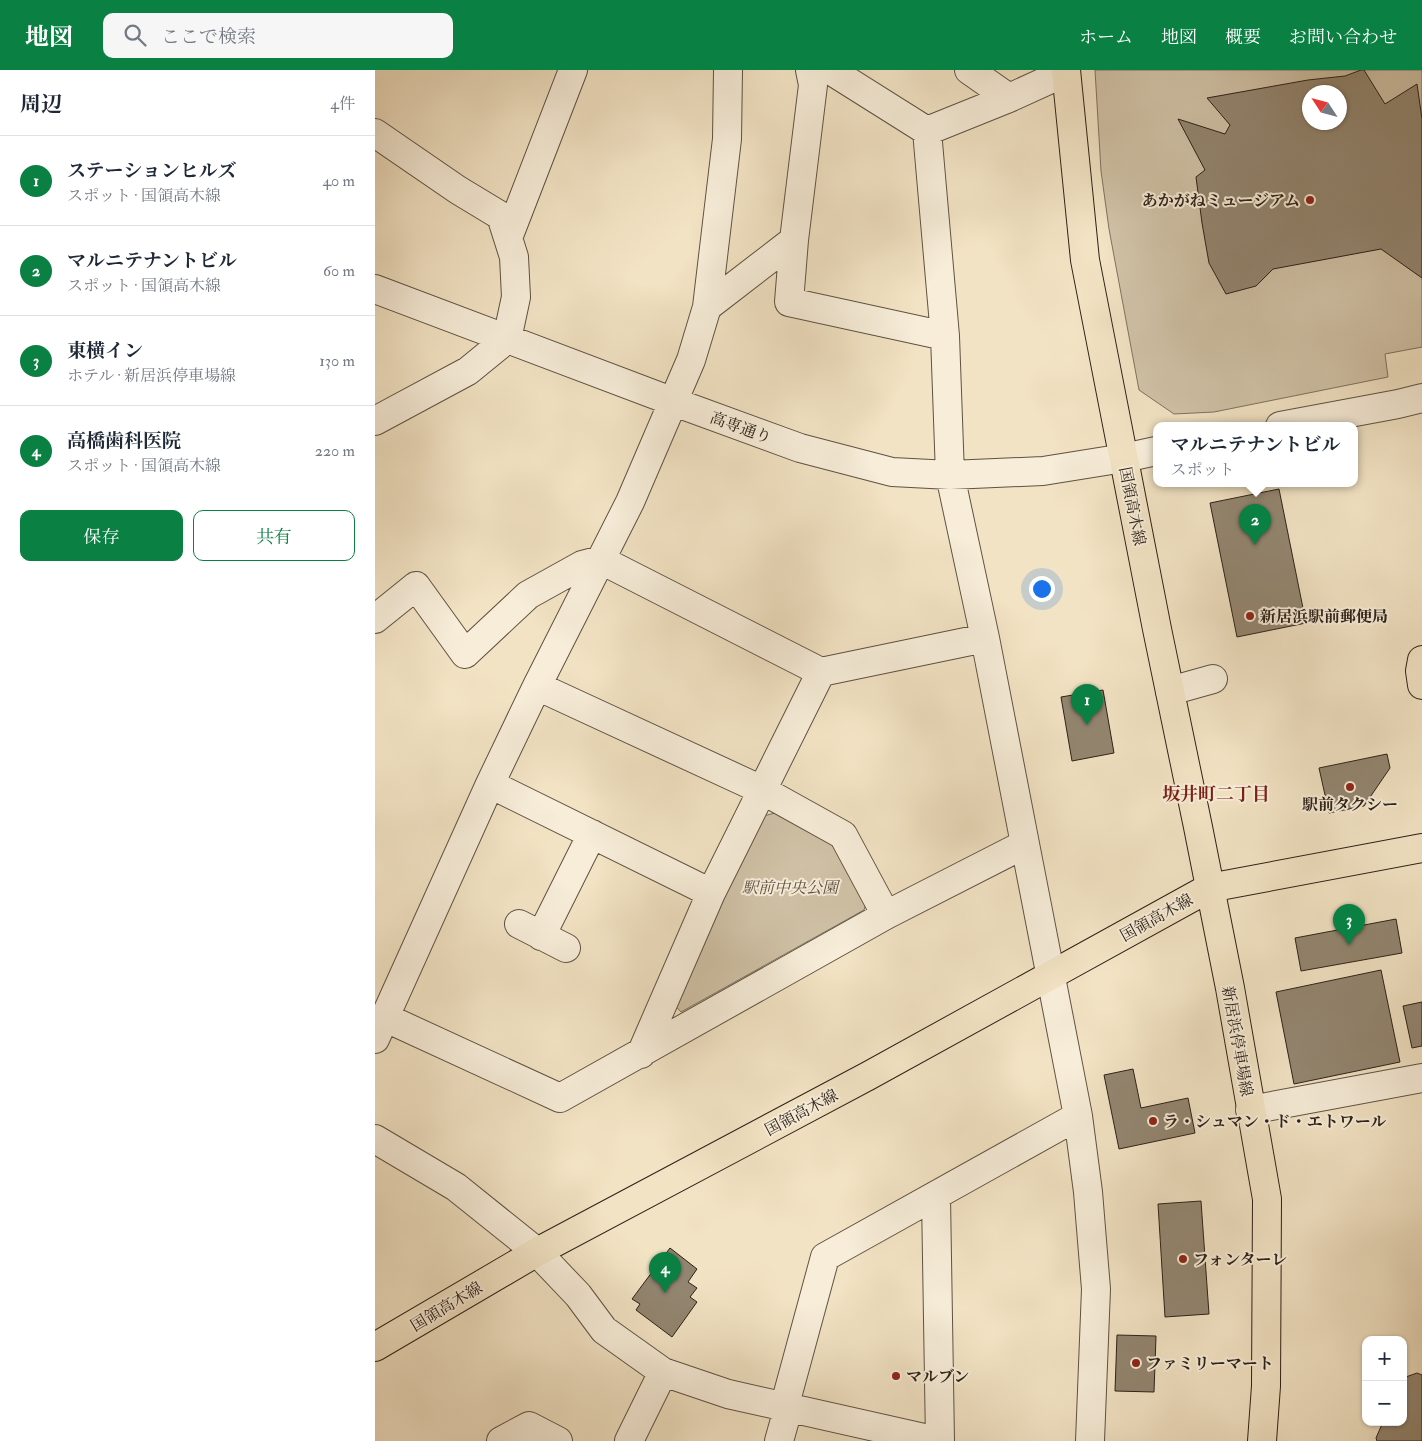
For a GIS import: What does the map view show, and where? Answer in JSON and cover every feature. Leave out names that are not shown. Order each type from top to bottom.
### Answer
[{"type":"main road","name":"国領高木線","points":[[375,1347],[537,1252],[868,1076],[1209,888],[1085,260],[1066,71]]},
{"type":"main road","points":[[1422,660],[1419,671],[1422,685]]},
{"type":"main road","points":[[1209,888],[1422,848]]},
{"type":"main road","name":"新居浜停車場線","points":[[1209,888],[1230,988],[1267,1199],[1266,1386],[1262,1441]]},
{"type":"street","points":[[508,238],[573,70]]},
{"type":"street","points":[[728,70],[727,139],[707,307],[691,360],[630,502],[490,784],[380,1028],[560,1098],[886,915],[1025,844]]},
{"type":"street","points":[[969,70],[1009,98]]},
{"type":"street","points":[[945,336],[789,302],[794,240],[818,74],[927,131],[1009,98],[1066,71]]},
{"type":"street","points":[[927,131],[945,336],[950,476],[985,638],[1078,1116],[1088,1192],[1096,1289],[1090,1441]]},
{"type":"street","points":[[375,133],[458,190],[501,216],[514,257],[516,297],[507,339],[468,370],[375,421]]},
{"type":"street","points":[[707,307],[794,240]]},
{"type":"street","name":"高専通り","points":[[375,289],[674,402],[809,450],[892,472],[950,476],[1043,471],[1153,452]]},
{"type":"street","points":[[1301,422],[1422,398]]},
{"type":"street","points":[[375,619],[416,586],[465,654],[528,595],[583,565],[601,560],[821,672],[985,638]]},
{"type":"street","points":[[641,1054],[711,893],[821,672]]},
{"type":"street","points":[[1169,690],[1213,679]]},
{"type":"street","points":[[537,686],[762,790],[843,834],[886,915]]},
{"type":"street","points":[[490,784],[711,893]]},
{"type":"street","points":[[566,948],[530,930],[592,834]]},
{"type":"street","points":[[1250,1110],[1422,1078]]},
{"type":"street","points":[[779,1441],[825,1257],[1078,1116]]},
{"type":"street","points":[[375,1140],[456,1187],[537,1252],[578,1295],[604,1330],[663,1372],[727,1394],[939,1441],[936,1196]]},
{"type":"street","points":[[629,1441],[663,1372]]},
{"type":"street","points":[[501,1441],[529,1426],[557,1441]]},
{"type":"green space","points":[[1095,70],[1422,70],[1422,347],[1385,354],[1388,377],[1214,412],[1174,414],[1139,390],[1109,229],[1101,171]]},
{"type":"green space","name":"駅前中央公園","points":[[775,813],[832,845],[867,900],[864,910],[681,1012],[672,1002],[763,816]]},
{"type":"building","name":"あかがねミュージアム","points":[[1364,70],[1385,104],[1417,84],[1422,119],[1422,278],[1381,249],[1273,269],[1256,286],[1226,294],[1209,263],[1202,223],[1196,177],[1205,170],[1178,119],[1225,134],[1230,125],[1207,98],[1308,80],[1345,76]]},
{"type":"building","points":[[1279,489],[1306,623],[1237,637],[1210,503]]},
{"type":"building","points":[[1103,690],[1114,753],[1072,761],[1061,697]]},
{"type":"building","name":"駅前タクシー","points":[[1387,754],[1390,768],[1364,806],[1329,813],[1319,768]]},
{"type":"building","points":[[1396,919],[1402,953],[1301,971],[1295,938]]},
{"type":"building","points":[[1381,970],[1400,1062],[1294,1084],[1276,992]]},
{"type":"building","points":[[1422,1002],[1422,1046],[1412,1048],[1403,1006]]},
{"type":"building","name":"ラ・シュマン・ド・エトワール","points":[[1133,1069],[1141,1108],[1188,1098],[1195,1133],[1119,1149],[1104,1075]]},
{"type":"building","name":"フォンターレ","points":[[1201,1201],[1209,1314],[1165,1317],[1158,1204]]},
{"type":"building","points":[[670,1248],[697,1269],[688,1282],[697,1288],[690,1297],[697,1302],[672,1337],[636,1310],[640,1304],[632,1299]]},
{"type":"building","name":"ファミリーマート","points":[[1117,1335],[1156,1336],[1154,1392],[1115,1391]]},
{"type":"building","points":[[1417,1373],[1422,1375],[1422,1441],[1377,1441],[1376,1438],[1381,1426],[1407,1426],[1407,1377]]},
{"type":"place","name":"あかがねミュージアム","points":[[1310,200]]},
{"type":"place","name":"マルニテナントビル","points":[[1255,545]]},
{"type":"place","name":"新居浜駅前郵便局","points":[[1250,616]]},
{"type":"place","name":"ステーションヒルズ","points":[[1087,725]]},
{"type":"place","name":"駅前タクシー","points":[[1350,787]]},
{"type":"place","name":"東横イン","points":[[1349,945]]},
{"type":"place","name":"ラ・シュマン・ド・エトワール","points":[[1153,1121]]},
{"type":"place","name":"フォンターレ","points":[[1183,1259]]},
{"type":"place","name":"高橋歯科医院","points":[[665,1293]]},
{"type":"place","name":"ファミリーマート","points":[[1136,1363]]},
{"type":"place","name":"マルブン","points":[[896,1376]]},
{"type":"district","name":"坂井町二丁目","points":[[1216,794]]}]
